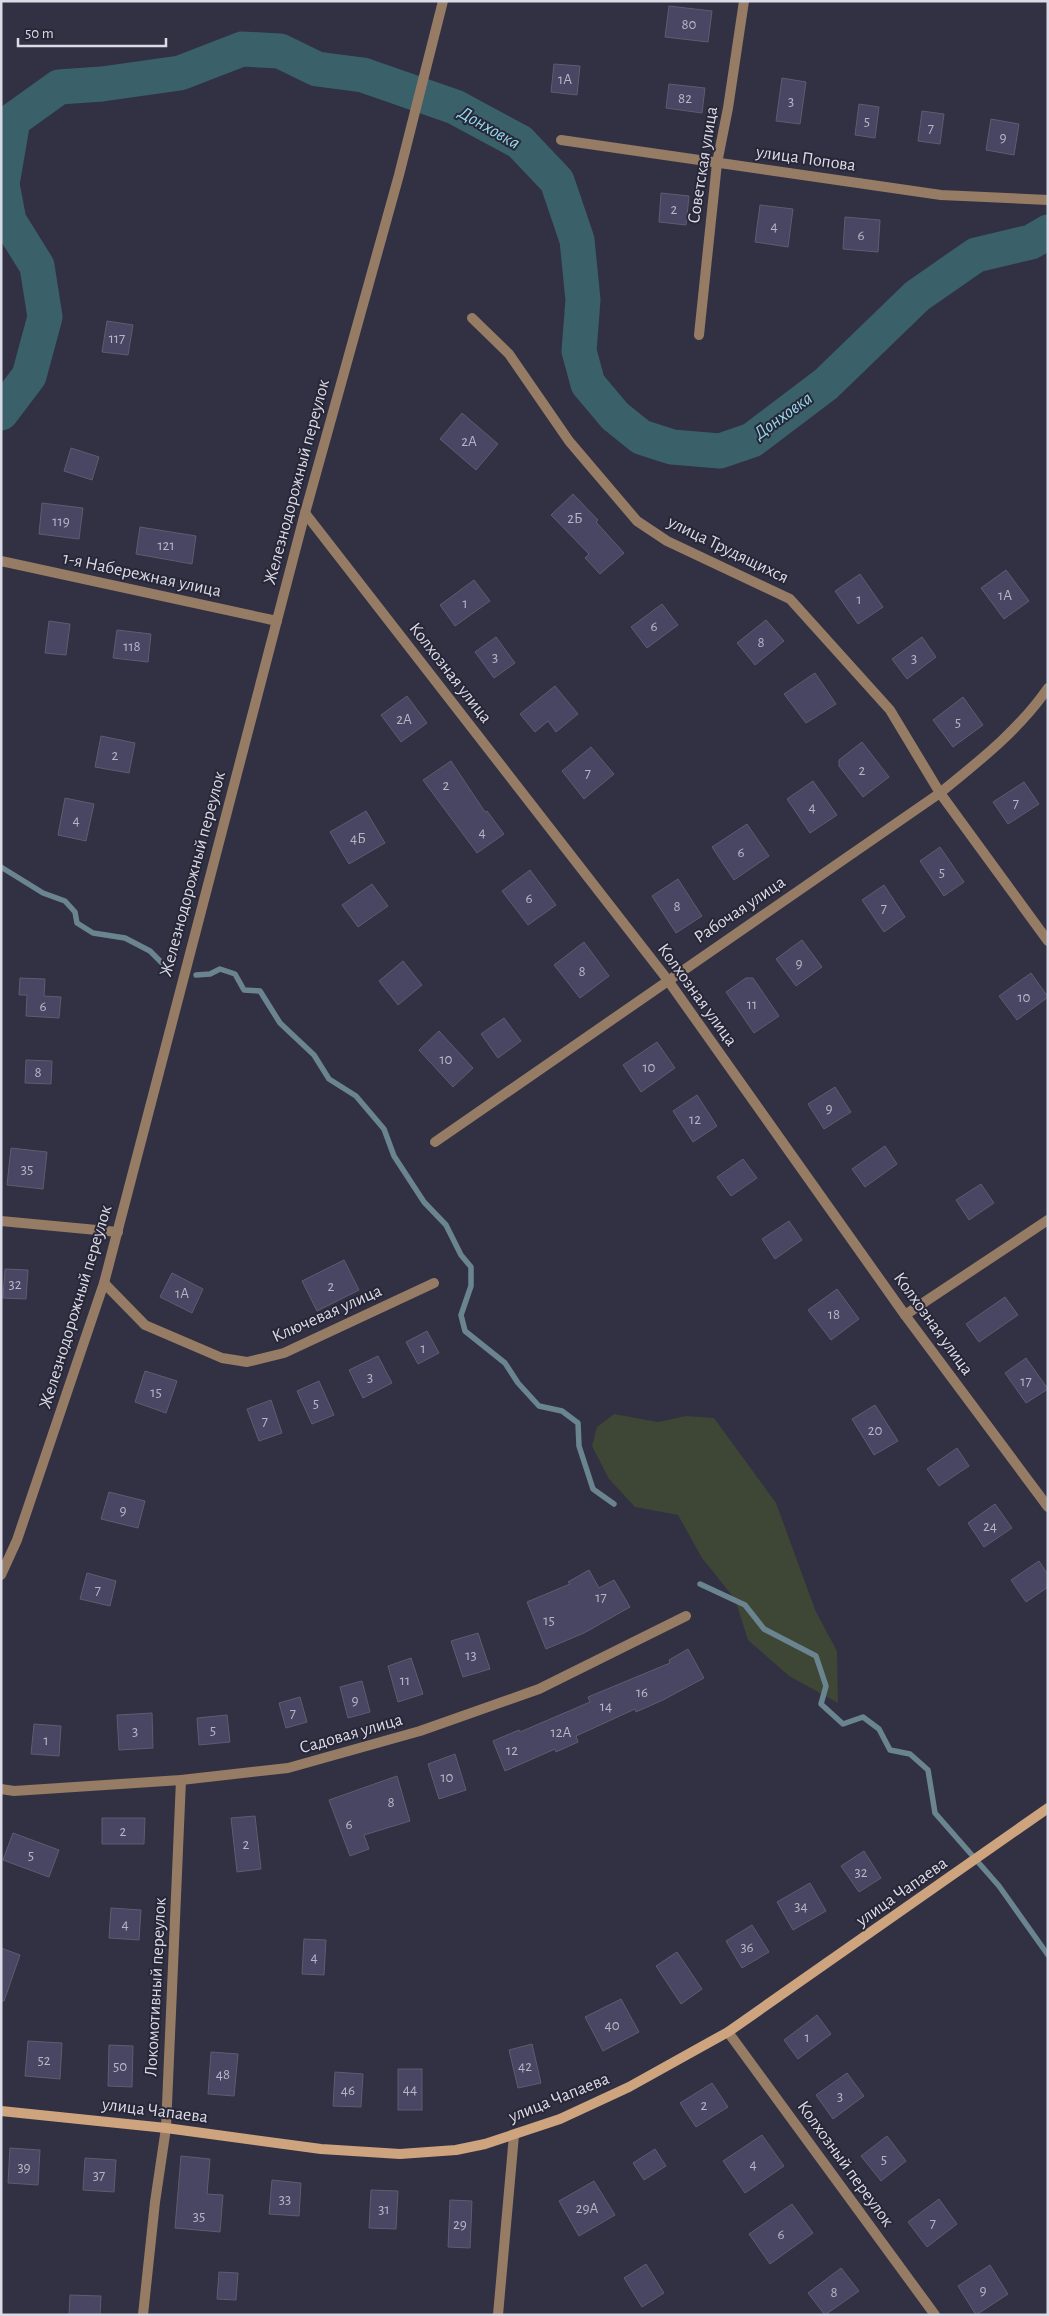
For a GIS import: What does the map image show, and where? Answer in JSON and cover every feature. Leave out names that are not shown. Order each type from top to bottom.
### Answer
[{"type":"street","name":"Железнодорожный переулок","points":[[1,1575],[17,1540],[104,1283],[305,513],[399,175],[434,46],[444,1]]},
{"type":"street","name":"Советская улица","points":[[699,335],[717,163],[728,108],[744,1]]},
{"type":"street","name":"улица Попова","points":[[561,140],[940,196],[1048,200]]},
{"type":"street","name":"улица Трудящихся","points":[[472,318],[509,354],[569,441],[637,521],[667,541],[790,599],[890,710],[940,793],[1048,941]]},
{"type":"street","name":"Колхозная улица","points":[[305,513],[667,980],[905,1315],[1048,1508]]},
{"type":"street","name":"1-я Набережная улица","points":[[1,562],[277,620]]},
{"type":"street","name":"Рабочая улица","points":[[435,1142],[940,793],[998,746],[1034,708],[1048,688]]},
{"type":"street","points":[[905,1315],[1048,1220]]},
{"type":"street","points":[[1,1221],[118,1232]]},
{"type":"street","name":"Ключевая улица","points":[[104,1283],[145,1325],[222,1358],[247,1362],[284,1353],[434,1283]]},
{"type":"street","name":"Садовая улица","points":[[1,1789],[14,1792],[181,1780],[288,1768],[420,1731],[539,1689],[686,1616]]},
{"type":"street","name":"Локомотивный переулок","points":[[143,2315],[155,2202],[166,2128],[181,1780]]},
{"type":"street","name":"улица Чапаева","points":[[1,2110],[166,2128],[321,2149],[400,2154],[456,2150],[514,2135],[560,2119],[629,2087],[728,2032],[1048,1808]]},
{"type":"street","name":"Колхозный переулок","points":[[728,2032],[935,2315]]},
{"type":"street","points":[[498,2315],[514,2135]]},
{"type":"green space","points":[[614,1414],[658,1422],[686,1416],[714,1418],[776,1503],[816,1612],[837,1651],[838,1703],[789,1676],[748,1640],[735,1599],[702,1558],[678,1515],[635,1507],[609,1479],[592,1446],[597,1427]]},
{"type":"building","points":[[669,6],[712,11],[708,42],[665,37]]},
{"type":"building","points":[[554,64],[580,66],[577,95],[551,92]]},
{"type":"building","points":[[782,78],[806,82],[800,124],[776,121]]},
{"type":"building","points":[[669,84],[705,88],[702,113],[666,108]]},
{"type":"building","points":[[859,104],[879,107],[875,138],[855,135]]},
{"type":"building","points":[[922,111],[944,114],[940,144],[918,141]]},
{"type":"building","points":[[991,119],[1019,124],[1014,155],[986,150]]},
{"type":"building","points":[[661,193],[689,196],[686,225],[659,222]]},
{"type":"building","points":[[760,205],[793,209],[788,247],[755,242]]},
{"type":"building","points":[[845,217],[880,220],[878,252],[843,249]]},
{"type":"building","points":[[107,321],[133,325],[128,355],[102,352]]},
{"type":"building","points":[[462,413],[498,444],[476,470],[440,439]]},
{"type":"building","points":[[71,448],[99,457],[92,480],[64,471]]},
{"type":"building","points":[[573,494],[598,520],[596,522],[624,553],[600,574],[585,558],[589,554],[551,515]]},
{"type":"building","points":[[42,503],[83,508],[79,539],[39,534]]},
{"type":"building","points":[[140,527],[196,536],[192,564],[136,554]]},
{"type":"building","points":[[1006,570],[1029,601],[1004,619],[981,588]]},
{"type":"building","points":[[860,574],[883,607],[858,624],[835,591]]},
{"type":"building","points":[[474,580],[490,601],[455,626],[440,605]]},
{"type":"building","points":[[662,604],[678,625],[647,648],[631,627]]},
{"type":"building","points":[[766,620],[784,641],[755,665],[737,643]]},
{"type":"building","points":[[49,621],[70,624],[66,655],[45,653]]},
{"type":"building","points":[[117,630],[151,634],[148,662],[113,658]]},
{"type":"building","points":[[496,637],[515,663],[494,678],[475,652]]},
{"type":"building","points":[[922,637],[936,657],[907,679],[892,659]]},
{"type":"building","points":[[815,673],[836,704],[806,723],[784,694]]},
{"type":"building","points":[[555,686],[578,714],[556,732],[548,721],[535,732],[520,714]]},
{"type":"building","points":[[407,696],[427,723],[401,742],[381,715]]},
{"type":"building","points":[[963,697],[983,725],[953,747],[933,720]]},
{"type":"building","points":[[101,736],[135,743],[129,773],[95,767]]},
{"type":"building","points":[[862,742],[889,777],[863,797],[839,766],[839,760]]},
{"type":"building","points":[[591,747],[614,774],[584,799],[562,771]]},
{"type":"building","points":[[451,761],[485,812],[487,811],[504,834],[477,853],[423,780]]},
{"type":"building","points":[[813,781],[837,815],[810,833],[787,799]]},
{"type":"building","points":[[1024,782],[1039,804],[1008,824],[993,802]]},
{"type":"building","points":[[65,798],[94,804],[86,841],[58,835]]},
{"type":"building","points":[[366,811],[385,843],[349,864],[330,832]]},
{"type":"building","points":[[747,824],[769,856],[734,880],[712,847]]},
{"type":"building","points":[[940,847],[964,882],[944,896],[920,861]]},
{"type":"building","points":[[530,870],[556,905],[528,925],[502,891]]},
{"type":"building","points":[[678,879],[702,916],[676,933],[652,896]]},
{"type":"building","points":[[372,884],[388,906],[358,927],[342,905]]},
{"type":"building","points":[[884,885],[905,917],[884,932],[862,900]]},
{"type":"building","points":[[802,940],[822,967],[796,986],[776,959]]},
{"type":"building","points":[[584,942],[609,976],[580,998],[554,965]]},
{"type":"building","points":[[403,961],[422,985],[398,1005],[379,981]]},
{"type":"building","points":[[1031,973],[1048,997],[1017,1020],[999,996]]},
{"type":"building","points":[[20,978],[45,979],[44,996],[61,997],[59,1018],[26,1016],[27,995],[19,995]]},
{"type":"building","points":[[746,978],[753,978],[779,1016],[754,1033],[726,992]]},
{"type":"building","points":[[504,1018],[521,1041],[498,1058],[481,1034]]},
{"type":"building","points":[[439,1031],[473,1068],[453,1087],[419,1050]]},
{"type":"building","points":[[657,1042],[675,1068],[641,1092],[623,1065]]},
{"type":"building","points":[[26,1060],[52,1061],[51,1084],[25,1083]]},
{"type":"building","points":[[835,1087],[851,1112],[824,1129],[808,1104]]},
{"type":"building","points":[[697,1095],[717,1126],[693,1142],[673,1111]]},
{"type":"building","points":[[885,1146],[897,1164],[865,1187],[852,1169]]},
{"type":"building","points":[[11,1148],[47,1152],[43,1189],[7,1185]]},
{"type":"building","points":[[743,1159],[757,1178],[731,1196],[717,1177]]},
{"type":"building","points":[[981,1184],[994,1203],[969,1220],[956,1200]]},
{"type":"building","points":[[789,1221],[802,1240],[775,1259],[762,1239]]},
{"type":"building","points":[[344,1260],[359,1290],[317,1311],[302,1281]]},
{"type":"building","points":[[5,1269],[28,1270],[26,1299],[3,1298]]},
{"type":"building","points":[[172,1273],[203,1289],[192,1313],[160,1297]]},
{"type":"building","points":[[837,1289],[859,1319],[831,1340],[808,1310]]},
{"type":"building","points":[[1005,1297],[1018,1315],[979,1342],[966,1324]]},
{"type":"building","points":[[427,1331],[439,1353],[418,1364],[406,1342]]},
{"type":"building","points":[[378,1356],[392,1383],[363,1398],[349,1370]]},
{"type":"building","points":[[1026,1358],[1048,1389],[1026,1403],[1005,1373]]},
{"type":"building","points":[[145,1371],[177,1381],[166,1413],[135,1402]]},
{"type":"building","points":[[319,1381],[334,1415],[312,1424],[297,1391]]},
{"type":"building","points":[[271,1400],[282,1433],[259,1441],[247,1409]]},
{"type":"building","points":[[875,1405],[898,1441],[874,1455],[852,1419]]},
{"type":"building","points":[[957,1448],[969,1466],[939,1486],[927,1469]]},
{"type":"building","points":[[109,1492],[145,1501],[138,1528],[101,1519]]},
{"type":"building","points":[[995,1504],[1012,1528],[984,1547],[968,1523]]},
{"type":"building","points":[[1039,1561],[1048,1575],[1048,1587],[1026,1602],[1011,1580]]},
{"type":"building","points":[[589,1570],[599,1588],[614,1580],[630,1607],[584,1633],[546,1649],[527,1602],[570,1584],[568,1582]]},
{"type":"building","points":[[87,1573],[116,1581],[110,1606],[80,1599]]},
{"type":"building","points":[[478,1633],[490,1669],[463,1677],[451,1641]]},
{"type":"building","points":[[688,1649],[704,1678],[663,1700],[636,1712],[635,1709],[576,1736],[578,1742],[556,1752],[555,1749],[505,1771],[493,1741],[519,1730],[520,1732],[590,1702],[588,1697],[670,1663],[669,1660]]},
{"type":"building","points":[[411,1658],[423,1694],[398,1702],[388,1666]]},
{"type":"building","points":[[362,1681],[370,1712],[348,1718],[340,1687]]},
{"type":"building","points":[[300,1697],[307,1722],[286,1728],[279,1703]]},
{"type":"building","points":[[152,1713],[153,1748],[119,1750],[117,1715]]},
{"type":"building","points":[[227,1715],[230,1742],[199,1745],[197,1718]]},
{"type":"building","points":[[34,1724],[61,1726],[59,1756],[31,1754]]},
{"type":"building","points":[[455,1754],[466,1790],[439,1799],[428,1764]]},
{"type":"building","points":[[397,1776],[410,1821],[364,1835],[369,1849],[350,1856],[329,1800]]},
{"type":"building","points":[[255,1816],[261,1869],[237,1872],[231,1818]]},
{"type":"building","points":[[102,1818],[145,1818],[144,1844],[102,1844]]},
{"type":"building","points":[[13,1833],[59,1850],[49,1877],[3,1860]]},
{"type":"building","points":[[864,1851],[881,1878],[859,1892],[841,1866]]},
{"type":"building","points":[[810,1883],[826,1911],[793,1930],[777,1902]]},
{"type":"building","points":[[111,1908],[141,1910],[139,1940],[109,1938]]},
{"type":"building","points":[[752,1925],[769,1952],[742,1968],[726,1941]]},
{"type":"building","points":[[304,1939],[326,1940],[324,1975],[302,1974]]},
{"type":"building","points":[[1,1948],[20,1955],[4,2001],[1,2001]]},
{"type":"building","points":[[677,1952],[702,1989],[681,2004],[656,1966]]},
{"type":"building","points":[[621,1999],[639,2032],[603,2051],[585,2017]]},
{"type":"building","points":[[817,2015],[831,2034],[798,2059],[784,2040]]},
{"type":"building","points":[[28,2041],[62,2043],[60,2079],[25,2076]]},
{"type":"building","points":[[532,2044],[541,2083],[518,2088],[509,2050]]},
{"type":"building","points":[[109,2045],[133,2046],[132,2087],[108,2086]]},
{"type":"building","points":[[211,2052],[238,2054],[234,2096],[208,2094]]},
{"type":"building","points":[[398,2069],[422,2069],[422,2110],[398,2110]]},
{"type":"building","points":[[335,2072],[363,2074],[361,2107],[333,2106]]},
{"type":"building","points":[[847,2073],[864,2096],[833,2119],[816,2095]]},
{"type":"building","points":[[712,2083],[728,2107],[696,2127],[680,2103]]},
{"type":"building","points":[[762,2135],[784,2166],[745,2193],[723,2161]]},
{"type":"building","points":[[887,2136],[906,2161],[881,2181],[861,2156]]},
{"type":"building","points":[[10,2148],[40,2150],[38,2185],[8,2183]]},
{"type":"building","points":[[655,2149],[666,2166],[644,2180],[633,2163]]},
{"type":"building","points":[[181,2156],[210,2159],[207,2194],[223,2195],[220,2232],[175,2228]]},
{"type":"building","points":[[85,2158],[116,2160],[114,2192],[83,2190]]},
{"type":"building","points":[[272,2180],[301,2183],[299,2216],[269,2214]]},
{"type":"building","points":[[594,2181],[615,2215],[579,2236],[559,2201]]},
{"type":"building","points":[[371,2190],[398,2191],[396,2229],[369,2228]]},
{"type":"building","points":[[939,2199],[957,2224],[927,2247],[908,2222]]},
{"type":"building","points":[[450,2200],[472,2201],[470,2248],[448,2247]]},
{"type":"building","points":[[792,2204],[813,2233],[770,2264],[749,2234]]},
{"type":"building","points":[[646,2264],[664,2293],[642,2307],[624,2278]]},
{"type":"building","points":[[990,2265],[1008,2294],[976,2315],[958,2286]]},
{"type":"building","points":[[841,2268],[859,2291],[825,2315],[808,2293]]},
{"type":"building","points":[[219,2272],[238,2273],[236,2300],[217,2299]]},
{"type":"building","points":[[70,2295],[101,2296],[100,2315],[69,2315]]},
{"type":"waterway","name":"Донховка","points":[[1,413],[29,376],[45,317],[37,266],[9,221],[2,184],[13,120],[59,87],[102,84],[180,73],[242,49],[280,51],[317,69],[363,75],[455,107],[520,142],[557,181],[577,240],[583,300],[579,351],[588,384],[615,416],[641,437],[672,447],[720,451],[752,440],[826,384],[917,296],[976,255],[1031,242],[1048,232]]},
{"type":"waterway","points":[[1,867],[43,893],[65,901],[75,912],[77,923],[93,933],[125,938],[150,951],[166,967]]},
{"type":"waterway","points":[[196,975],[210,974],[220,969],[235,974],[244,990],[260,991],[280,1023],[314,1055],[329,1079],[356,1096],[384,1129],[394,1156],[424,1202],[446,1225],[461,1255],[471,1267],[471,1286],[461,1315],[465,1331],[505,1363],[518,1383],[539,1406],[562,1411],[578,1423],[579,1446],[593,1489],[614,1504]]},
{"type":"waterway","points":[[700,1584],[745,1605],[764,1629],[816,1656],[826,1686],[821,1704],[843,1724],[863,1717],[879,1729],[890,1750],[910,1754],[928,1770],[935,1813],[999,1886],[1048,1955]]}]
